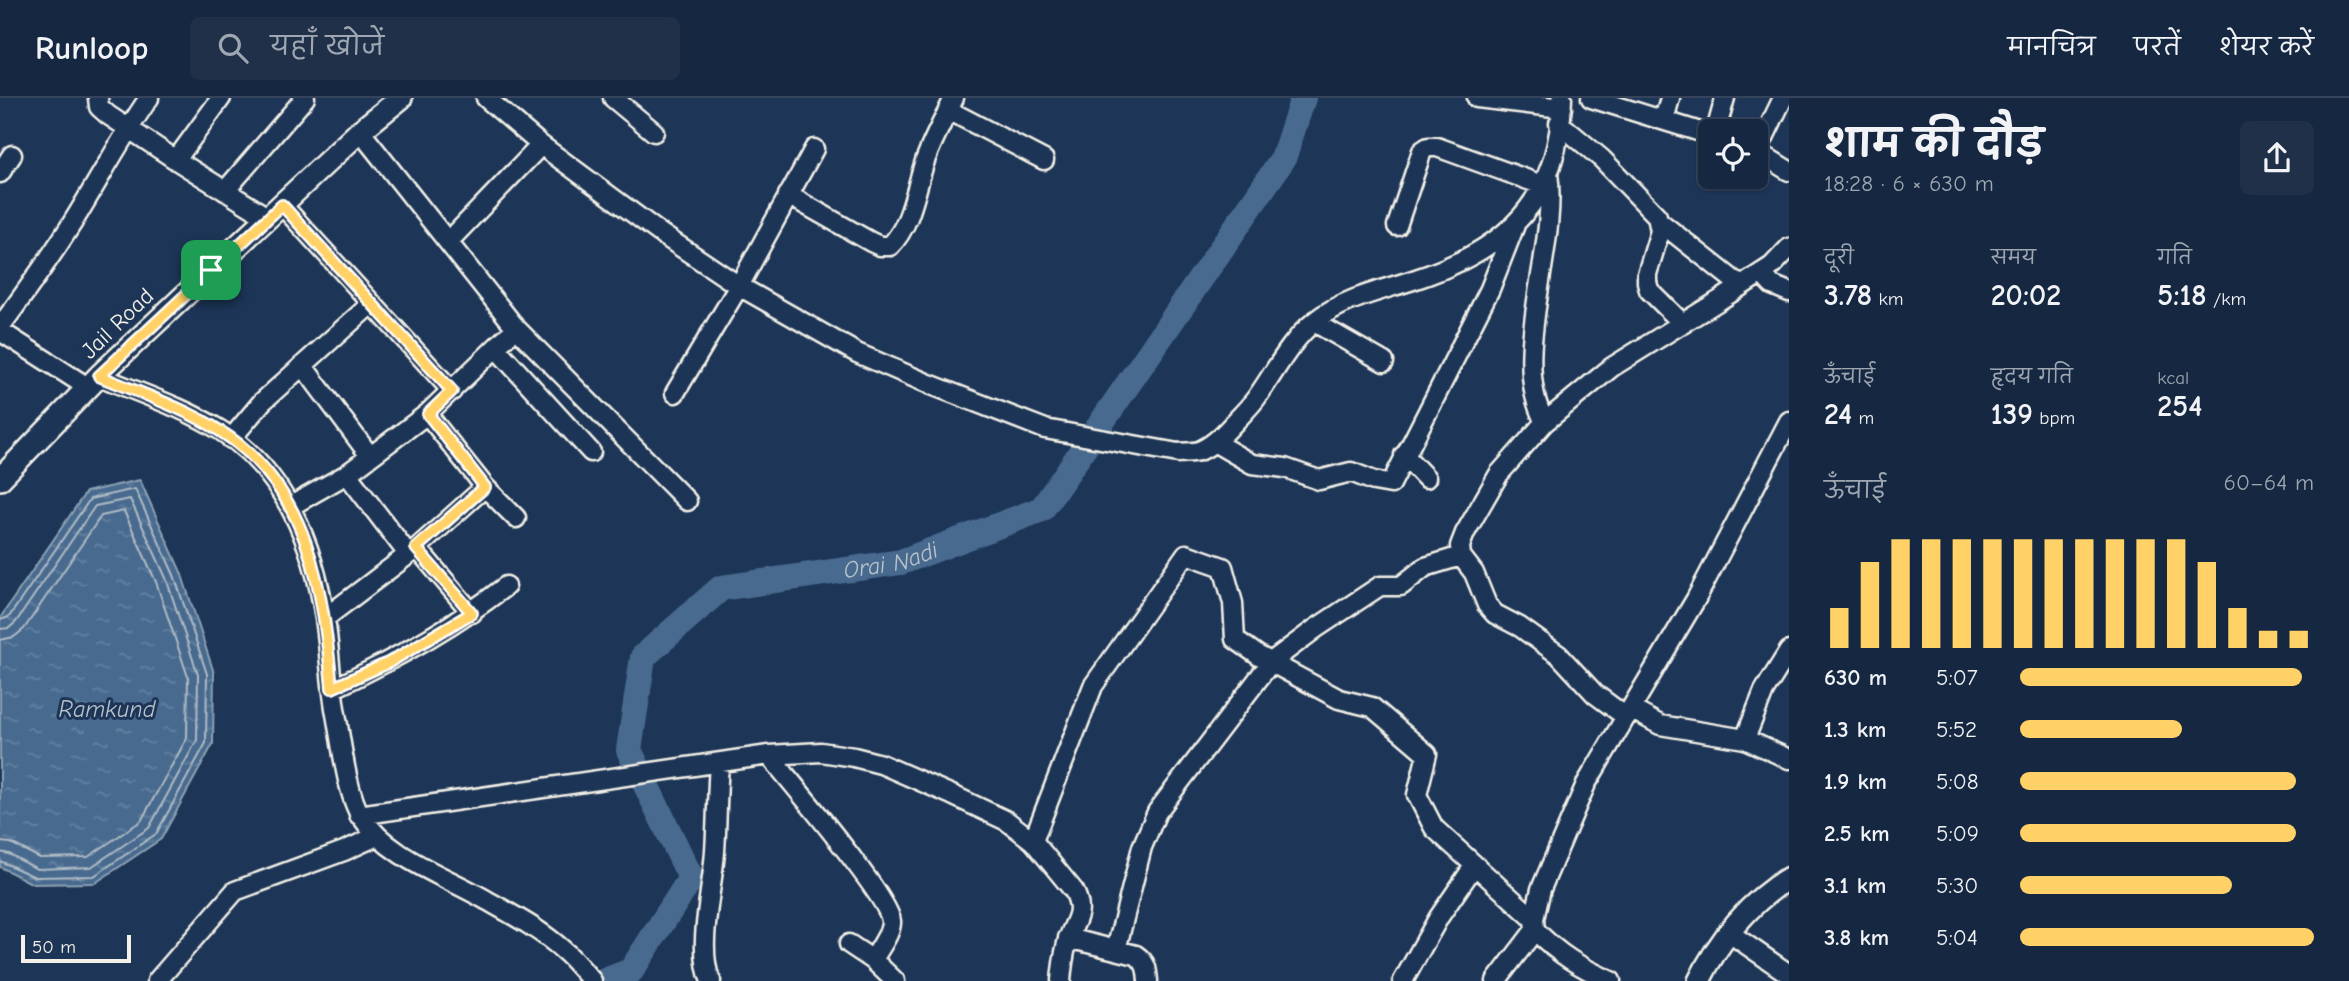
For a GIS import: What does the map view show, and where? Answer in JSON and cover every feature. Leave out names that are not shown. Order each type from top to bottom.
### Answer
[{"type":"street","points":[[98,98],[99,107],[176,160],[225,191],[275,211],[371,304],[452,391]]},
{"type":"street","points":[[149,98],[127,128],[39,275],[0,329],[94,382],[187,414],[221,431],[270,475],[291,506],[303,531],[325,618],[332,688],[352,795],[359,815],[377,836],[412,861],[488,900],[547,937],[592,981]]},
{"type":"street","points":[[176,160],[221,98]]},
{"type":"street","points":[[225,191],[305,98]]},
{"type":"street","name":"Jail Road","points":[[0,479],[94,382],[360,131],[401,98]]},
{"type":"street","points":[[486,98],[541,145],[660,233],[739,286],[857,353],[1045,429],[1134,446],[1188,452],[1198,451],[1214,442],[1255,400],[1291,346],[1314,322],[1338,306],[1462,261],[1488,247],[1515,225]]},
{"type":"street","points":[[613,98],[654,132]]},
{"type":"street","points":[[1477,98],[1561,110],[1660,222],[1741,286]]},
{"type":"street","points":[[1664,120],[1670,98]]},
{"type":"street","points":[[1719,119],[1725,98]]},
{"type":"street","points":[[1768,127],[1783,98]]},
{"type":"street","points":[[1598,99],[1698,131]]},
{"type":"street","points":[[788,195],[871,242],[890,246],[898,238],[911,209],[924,163],[951,104],[1044,160]]},
{"type":"street","points":[[1214,442],[1252,464],[1284,468],[1319,480],[1351,472],[1391,484],[1490,289],[1515,225],[1545,179],[1556,146],[1561,110]]},
{"type":"street","points":[[360,131],[516,328],[687,501]]},
{"type":"street","points":[[448,242],[541,145]]},
{"type":"street","points":[[1397,226],[1422,151],[1428,148],[1437,147],[1545,179]]},
{"type":"street","points":[[675,393],[739,286],[814,149]]},
{"type":"street","points":[[0,173],[12,155]]},
{"type":"street","points":[[1768,158],[1789,171]]},
{"type":"street","points":[[1545,179],[1551,209],[1530,368],[1537,408],[1545,422]]},
{"type":"street","points":[[1660,222],[1647,282],[1649,290],[1683,324]]},
{"type":"street","points":[[1789,248],[1761,273],[1612,367],[1545,422],[1499,474],[1460,546],[1461,556],[1474,573],[1487,605],[1495,614],[1520,626],[1559,655],[1595,694],[1628,713],[1660,725],[1745,740],[1789,759]]},
{"type":"street","points":[[1761,273],[1772,285],[1789,292]]},
{"type":"street","points":[[231,439],[262,402],[371,304]]},
{"type":"street","points":[[1314,322],[1384,362]]},
{"type":"street","points":[[291,506],[346,474],[428,414],[516,328]]},
{"type":"street","points":[[496,348],[591,452]]},
{"type":"street","points":[[303,366],[370,457]]},
{"type":"street","points":[[428,414],[485,487],[516,518]]},
{"type":"street","points":[[1496,981],[1534,925],[1541,889],[1586,784],[1696,599],[1789,421]]},
{"type":"street","points":[[1404,455],[1426,478]]},
{"type":"street","points":[[346,474],[412,551],[472,613]]},
{"type":"street","points":[[325,618],[412,551],[485,487]]},
{"type":"street","points":[[1033,841],[1093,686],[1186,554],[1223,567],[1233,603],[1235,639],[1339,699],[1372,707],[1427,754],[1417,795],[1434,828],[1534,925],[1553,948],[1577,966],[1611,981]]},
{"type":"street","points":[[1116,950],[1142,847],[1157,812],[1271,662],[1380,586],[1401,586],[1425,567],[1461,556]]},
{"type":"street","points":[[332,688],[388,663],[472,613],[506,586]]},
{"type":"street","points":[[1745,740],[1764,691],[1789,650]]},
{"type":"street","points":[[359,815],[769,755],[821,752],[854,757],[881,764],[1007,821],[1033,841],[1074,891],[1080,909],[1068,938],[1061,981]]},
{"type":"street","points":[[769,755],[871,884],[888,911],[890,928],[873,960]]},
{"type":"street","points":[[711,981],[705,963],[705,942],[715,852],[719,763]]},
{"type":"street","points":[[157,981],[235,891],[377,836]]},
{"type":"street","points":[[1403,981],[1439,917],[1474,866]]},
{"type":"street","points":[[1699,981],[1728,932],[1749,910],[1789,878]]},
{"type":"street","points":[[1728,932],[1789,974]]},
{"type":"street","points":[[1068,938],[1136,955],[1144,961],[1148,981]]},
{"type":"street","points":[[849,944],[873,960],[895,981]]},
{"type":"water","name":"Ramkund","points":[[140,480],[181,572],[214,673],[213,744],[161,839],[95,883],[33,884],[0,867],[0,618],[86,492]]},
{"type":"waterway","name":"Orai Nadi","points":[[605,981],[631,971],[691,878],[629,750],[643,657],[721,588],[901,562],[1042,509],[1283,159],[1303,98]]},
{"type":"route","points":[[282,205],[452,391],[428,414],[485,487],[416,548],[472,613],[388,663],[332,688],[325,618],[303,531],[291,506],[270,475],[221,431],[99,376],[211,270],[282,205]]}]
